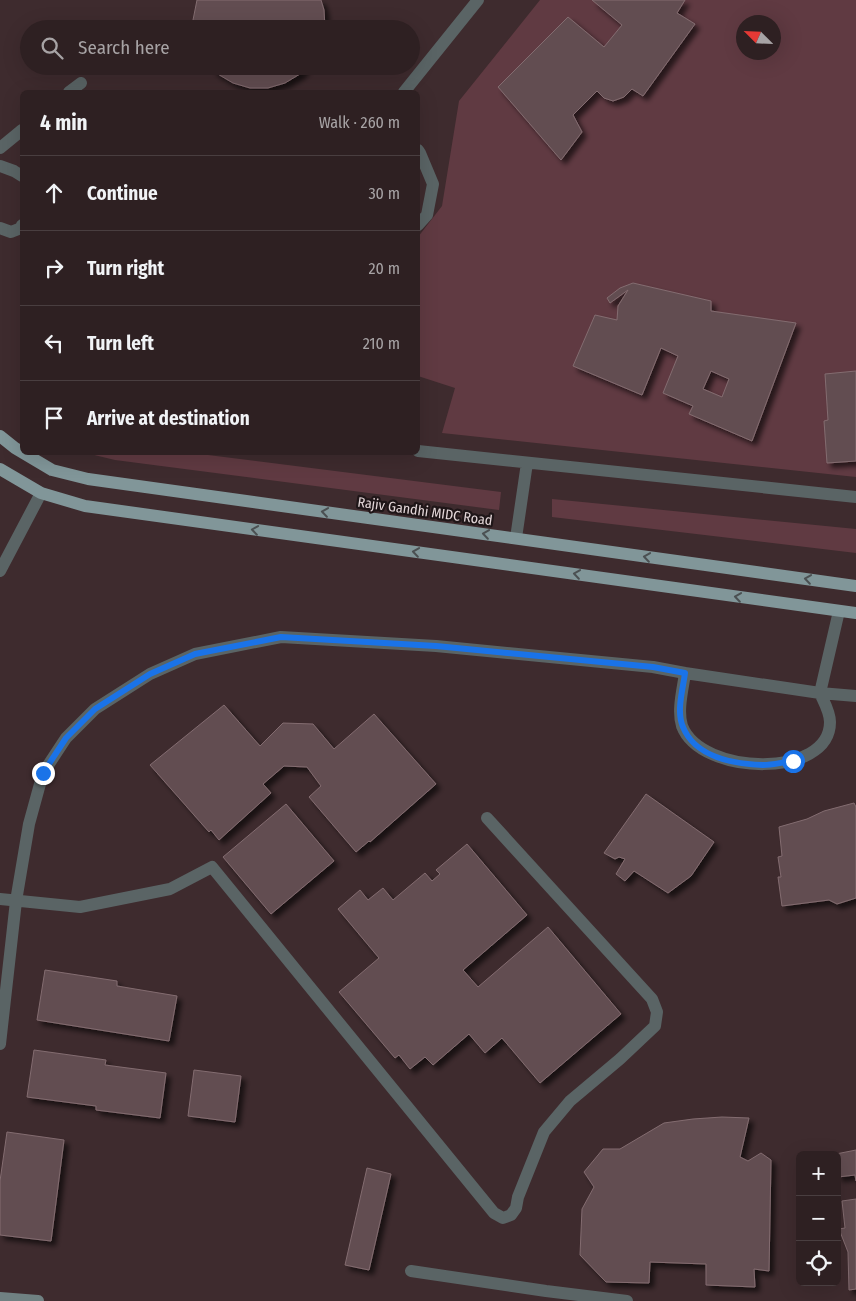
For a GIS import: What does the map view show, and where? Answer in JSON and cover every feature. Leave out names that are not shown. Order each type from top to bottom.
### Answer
[{"type":"main road","name":"Rajiv Gandhi MIDC Road","points":[[0,436],[20,451]]},
{"type":"main road","name":"Rajiv Gandhi MIDC Road","points":[[27,455],[52,470],[88,479],[856,586]]},
{"type":"main road","points":[[0,469],[41,493],[85,506],[856,613]]},
{"type":"street","points":[[0,1298],[38,1301]]},
{"type":"lane","points":[[420,72],[478,0]]},
{"type":"lane","points":[[406,90],[418,75]]},
{"type":"lane","points":[[72,90],[81,83]]},
{"type":"lane","points":[[0,148],[20,132]]},
{"type":"lane","points":[[420,153],[433,184],[427,215],[420,223]]},
{"type":"lane","points":[[0,166],[20,175]]},
{"type":"lane","points":[[0,228],[11,232],[20,228]]},
{"type":"lane","points":[[420,451],[856,497]]},
{"type":"lane","points":[[516,538],[527,463]]},
{"type":"lane","points":[[0,571],[41,493]]},
{"type":"lane","points":[[685,673],[680,714],[682,726],[688,736],[698,746],[708,753],[740,762],[764,765],[793,761],[810,753],[826,739],[830,722],[827,707],[820,693],[839,611]]},
{"type":"lane","points":[[0,1044],[16,901],[29,824],[43,773],[66,738],[95,709],[150,674],[195,654],[281,637],[436,646],[653,667],[820,693],[856,696]]},
{"type":"lane","points":[[0,899],[80,907],[170,889],[212,866],[494,1213],[502,1218],[511,1215],[516,1208],[518,1197],[544,1132],[570,1101],[620,1060],[655,1026],[657,1012],[652,999],[487,818]]},
{"type":"lane","points":[[411,1271],[627,1301]]},
{"type":"shaded area","points":[[540,0],[856,0],[856,477],[442,433],[455,388],[420,377],[420,234],[442,206],[459,101]]},
{"type":"shaded area","points":[[94,455],[208,455],[501,492],[499,510],[115,460]]},
{"type":"shaded area","points":[[552,499],[856,529],[856,553],[552,517]]},
{"type":"building","points":[[197,0],[321,0],[325,20],[193,20]]},
{"type":"building","points":[[592,0],[685,0],[677,13],[695,24],[643,96],[632,89],[624,97],[613,101],[604,98],[597,91],[573,115],[582,132],[561,160],[498,87],[568,17],[604,47],[622,25]]},
{"type":"building","points":[[219,75],[298,75],[285,83],[268,88],[250,88],[233,83]]},
{"type":"building","points":[[633,283],[711,301],[711,311],[796,323],[752,441],[689,414],[693,406],[663,393],[678,356],[661,348],[642,395],[573,366],[595,315],[617,320],[618,306],[628,290],[610,303],[607,298],[620,288]],"holes":[[[711,371],[729,379],[722,397],[703,389]]]},
{"type":"building","points":[[856,371],[856,461],[827,463],[824,421],[828,420],[825,374]]},
{"type":"building","points":[[224,705],[260,746],[283,723],[313,724],[334,749],[374,714],[436,784],[356,852],[309,797],[321,786],[307,767],[284,766],[263,784],[271,793],[219,840],[211,830],[209,832],[150,765]]},
{"type":"building","points":[[646,794],[714,842],[691,876],[668,893],[634,871],[625,881],[616,874],[625,859],[619,857],[615,859],[604,853]]},
{"type":"building","points":[[854,803],[856,807],[856,898],[837,904],[829,900],[782,906],[778,877],[781,877],[778,857],[782,856],[779,827],[807,819],[824,811]]},
{"type":"building","points":[[286,804],[334,861],[271,914],[223,857]]},
{"type":"building","points":[[467,844],[527,915],[463,970],[478,987],[548,927],[621,1014],[540,1083],[502,1038],[485,1053],[469,1034],[433,1065],[425,1057],[410,1069],[399,1055],[395,1058],[339,992],[379,958],[338,909],[360,890],[368,900],[383,888],[393,900],[425,873],[432,881],[440,874],[436,870]]},
{"type":"building","points":[[45,970],[117,981],[117,986],[177,996],[169,1041],[37,1020]]},
{"type":"building","points":[[34,1050],[106,1060],[105,1065],[166,1073],[160,1118],[96,1110],[96,1106],[27,1097]]},
{"type":"building","points":[[194,1070],[241,1076],[235,1122],[188,1116]]},
{"type":"building","points":[[722,1117],[749,1118],[740,1157],[748,1161],[761,1153],[771,1160],[769,1271],[754,1269],[755,1287],[706,1285],[706,1264],[650,1262],[649,1283],[606,1282],[580,1255],[582,1209],[594,1187],[584,1172],[603,1149],[620,1149],[664,1123]]},
{"type":"building","points":[[7,1132],[64,1140],[51,1241],[0,1235],[0,1181]]},
{"type":"building","points":[[856,1150],[856,1181],[855,1175],[841,1177],[841,1153]]},
{"type":"building","points":[[367,1168],[391,1174],[369,1270],[345,1265]]},
{"type":"building","points":[[856,1199],[856,1289],[849,1290],[848,1252],[841,1234],[841,1229],[845,1228],[842,1201]]},
{"type":"route","points":[[43,773],[66,738],[95,709],[150,674],[195,654],[281,637],[436,646],[653,667],[685,673],[680,714],[682,726],[688,736],[698,746],[708,753],[740,762],[764,765],[793,761]]}]
